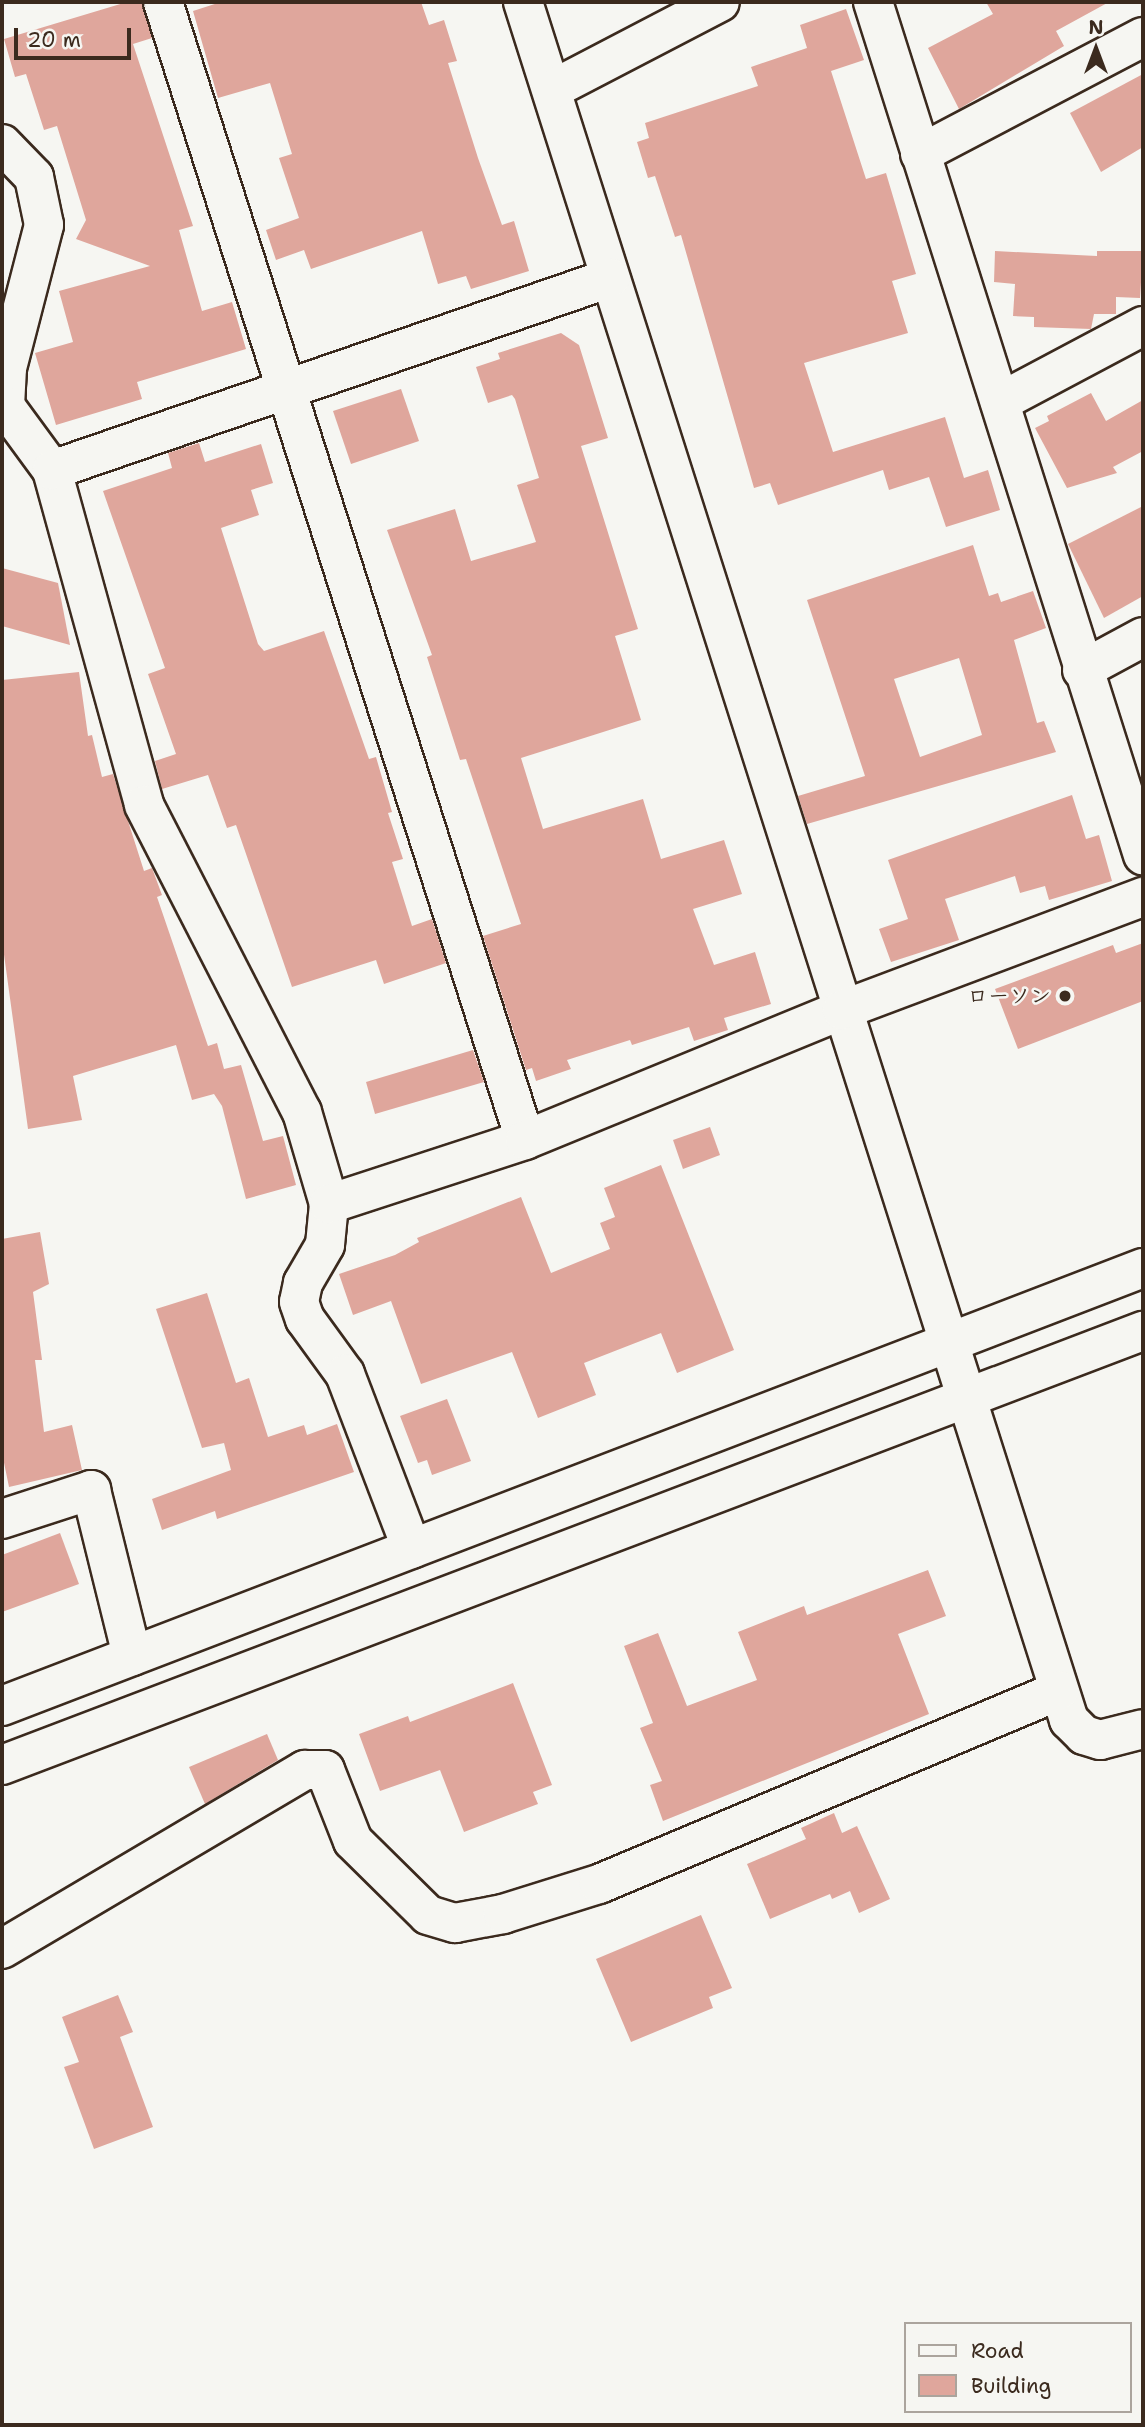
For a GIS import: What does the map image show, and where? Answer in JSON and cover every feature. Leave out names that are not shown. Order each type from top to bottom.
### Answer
[{"type":"street","points":[[163,2],[525,1140]]},
{"type":"street","points":[[523,2],[553,89],[610,278],[1069,1720],[1084,1735],[1100,1740],[1143,1729]]},
{"type":"street","points":[[553,89],[720,2]]},
{"type":"street","points":[[873,2],[1082,670],[1143,855]]},
{"type":"street","points":[[920,154],[1143,37]]},
{"type":"street","points":[[2,144],[34,177],[44,225],[7,368],[5,406],[52,470],[144,805],[302,1112],[329,1204],[325,1245],[303,1283],[299,1302],[305,1319],[345,1374],[412,1549]]},
{"type":"street","points":[[52,470],[610,278]]},
{"type":"street","points":[[1000,402],[1143,326]]},
{"type":"street","points":[[1082,670],[1143,636]]},
{"type":"street","points":[[329,1204],[525,1140],[842,1010],[1143,897]]},
{"type":"street","points":[[2,1706],[1143,1268]]},
{"type":"street","points":[[2,1765],[1143,1331]]},
{"type":"street","points":[[2,1519],[91,1490],[132,1656]]},
{"type":"street","points":[[2,1949],[305,1770],[325,1770],[353,1841],[428,1915],[455,1923],[503,1914],[599,1884],[1059,1691]]},
{"type":"building","points":[[127,2],[142,2],[152,38],[133,44],[193,226],[179,230],[202,311],[232,302],[246,349],[137,382],[142,399],[56,425],[35,353],[73,342],[59,291],[150,266],[76,239],[86,220],[57,126],[44,130],[26,74],[15,77],[4,39]]},
{"type":"building","points":[[221,2],[421,2],[429,25],[444,20],[457,61],[448,63],[478,158],[502,225],[514,221],[529,271],[471,289],[466,276],[438,284],[422,231],[311,269],[304,250],[276,260],[266,230],[299,218],[279,158],[292,154],[270,83],[218,98],[193,11]]},
{"type":"building","points":[[986,2],[1109,2],[1056,31],[1064,46],[959,109],[928,48],[993,14]]},
{"type":"building","points":[[846,9],[864,60],[831,71],[866,179],[886,173],[916,274],[892,281],[908,333],[804,363],[833,452],[945,417],[964,478],[988,470],[1000,510],[946,527],[929,477],[889,490],[883,470],[778,505],[770,483],[754,488],[681,235],[675,237],[655,176],[648,178],[637,142],[649,138],[645,123],[758,86],[751,67],[807,48],[800,25]]},
{"type":"building","points":[[1143,74],[1143,147],[1101,172],[1070,113]]},
{"type":"building","points":[[995,251],[1097,256],[1097,251],[1143,251],[1140,298],[1116,297],[1116,314],[1094,314],[1091,329],[1034,327],[1034,317],[1013,316],[1015,284],[994,282]]},
{"type":"building","points":[[561,333],[579,345],[608,438],[581,446],[638,629],[615,636],[641,720],[521,758],[543,829],[643,799],[661,859],[724,840],[742,894],[693,909],[714,965],[755,952],[771,1004],[724,1018],[728,1030],[694,1041],[689,1027],[632,1045],[630,1040],[567,1060],[571,1069],[536,1081],[532,1068],[526,1070],[483,936],[521,924],[466,759],[460,760],[427,657],[432,655],[387,530],[455,509],[471,561],[536,542],[517,485],[539,478],[515,399],[512,395],[488,403],[476,367],[500,359],[498,353]]},
{"type":"building","points":[[401,389],[419,441],[351,464],[333,411]]},
{"type":"building","points":[[1091,393],[1106,421],[1143,400],[1143,451],[1113,467],[1117,473],[1067,488],[1035,428],[1049,421],[1047,416]]},
{"type":"building","points":[[199,443],[205,462],[261,444],[273,483],[251,490],[259,515],[221,528],[258,644],[264,651],[324,631],[369,759],[376,757],[392,812],[388,813],[403,859],[392,862],[412,926],[432,919],[446,963],[384,984],[376,960],[292,987],[236,825],[227,828],[208,775],[162,789],[155,761],[176,754],[148,674],[165,668],[103,491],[172,468],[168,453]]},
{"type":"building","points":[[1143,506],[1143,596],[1104,618],[1068,544]]},
{"type":"building","points":[[973,545],[989,596],[998,593],[1001,602],[1033,591],[1046,628],[1014,640],[1037,723],[1044,721],[1056,752],[807,824],[798,796],[865,776],[807,600]],"holes":[[[959,658],[982,735],[920,757],[894,679]]]},
{"type":"building","points":[[2,568],[58,583],[70,645],[2,626]]},
{"type":"building","points":[[79,672],[88,736],[92,735],[102,777],[113,774],[144,871],[152,868],[162,895],[157,897],[208,1046],[217,1043],[224,1069],[241,1065],[263,1141],[283,1136],[296,1185],[246,1199],[222,1106],[214,1094],[192,1100],[176,1045],[73,1076],[82,1120],[28,1129],[2,940],[2,680]]},
{"type":"building","points":[[1072,795],[1086,839],[1099,835],[1112,881],[1049,900],[1045,886],[1020,893],[1015,876],[945,899],[959,940],[891,962],[879,929],[908,919],[888,860]]},
{"type":"building","name":"ローソン","points":[[1143,943],[1143,1001],[1018,1049],[995,989],[1113,945],[1116,953]]},
{"type":"building","points":[[473,1050],[484,1082],[375,1114],[366,1082]]},
{"type":"building","points":[[710,1127],[720,1155],[683,1169],[673,1140]]},
{"type":"building","points":[[661,1165],[734,1350],[677,1373],[661,1333],[584,1363],[596,1395],[538,1418],[512,1352],[421,1384],[391,1301],[353,1315],[339,1274],[395,1255],[419,1242],[417,1238],[521,1197],[551,1273],[610,1249],[600,1223],[615,1217],[604,1188]]},
{"type":"building","points":[[40,1232],[49,1284],[33,1292],[42,1360],[35,1360],[44,1432],[72,1425],[82,1470],[9,1487],[2,1453],[2,1239]]},
{"type":"building","points":[[207,1293],[236,1383],[249,1378],[268,1437],[304,1425],[307,1435],[337,1424],[354,1472],[217,1519],[215,1511],[162,1530],[152,1499],[231,1470],[224,1443],[202,1448],[156,1309]]},
{"type":"building","points":[[447,1399],[471,1461],[432,1475],[427,1460],[418,1463],[400,1416]]},
{"type":"building","points":[[60,1533],[79,1584],[2,1612],[2,1555]]},
{"type":"building","points":[[928,1570],[946,1616],[898,1634],[929,1714],[663,1821],[650,1785],[662,1781],[640,1728],[653,1723],[624,1646],[658,1633],[687,1706],[757,1680],[738,1632],[804,1606],[807,1615]]},
{"type":"building","points":[[513,1683],[552,1785],[533,1792],[538,1804],[464,1832],[440,1770],[380,1791],[359,1734],[408,1716],[410,1722]]},
{"type":"building","points":[[267,1734],[278,1760],[205,1804],[189,1767]]},
{"type":"building","points":[[834,1813],[842,1833],[857,1826],[890,1899],[859,1913],[850,1891],[832,1899],[830,1894],[770,1919],[747,1864],[806,1839],[801,1828]]},
{"type":"building","points":[[701,1915],[732,1988],[709,1997],[713,2008],[631,2042],[596,1959]]},
{"type":"building","points":[[118,1995],[133,2032],[120,2037],[153,2127],[94,2149],[64,2067],[79,2062],[62,2017]]},
{"type":"place","name":"ローソン","points":[[1065,996]]}]
